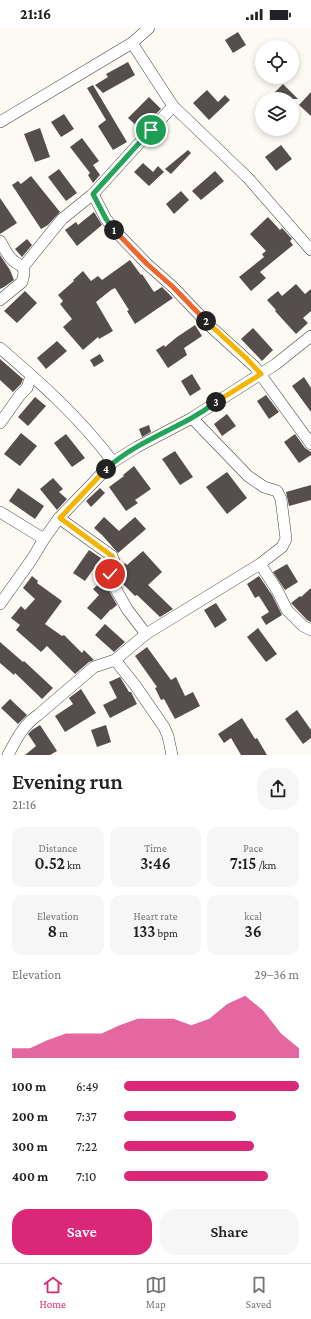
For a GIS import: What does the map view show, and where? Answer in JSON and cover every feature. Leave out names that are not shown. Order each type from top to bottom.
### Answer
[{"type":"street","points":[[0,122],[132,43],[148,28]]},
{"type":"street","points":[[132,43],[173,106],[248,178],[311,250]]},
{"type":"street","points":[[22,267],[62,219],[93,194],[173,106]]},
{"type":"street","points":[[93,194],[106,219],[118,234],[147,264],[173,287],[212,328],[246,358],[261,374],[311,444]]},
{"type":"street","points":[[0,241],[13,262],[22,267],[24,274],[22,282],[0,300]]},
{"type":"street","points":[[0,604],[60,518],[113,462],[137,447],[192,418],[276,364],[311,336]]},
{"type":"street","points":[[0,348],[73,414],[99,443],[113,462]]},
{"type":"street","points":[[0,423],[20,395],[27,388],[31,376]]},
{"type":"street","points":[[8,755],[21,731],[30,721],[94,667],[115,660],[146,634],[260,564],[282,547],[286,539],[281,499],[277,491],[264,487],[248,476],[192,418]]},
{"type":"street","points":[[0,512],[44,539]]},
{"type":"street","points":[[60,518],[112,556],[114,561],[110,574],[113,584],[127,609],[146,634]]},
{"type":"street","points":[[260,564],[277,590],[287,610],[303,626],[311,630]]},
{"type":"street","points":[[115,660],[135,685],[164,728],[168,736],[172,755]]},
{"type":"building","points":[[238,32],[246,45],[233,53],[225,40]]},
{"type":"building","points":[[128,62],[135,75],[103,93],[95,85],[108,77],[106,74]]},
{"type":"building","points":[[283,84],[291,92],[275,92]]},
{"type":"building","points":[[93,85],[127,142],[113,150],[98,126],[106,120],[87,88]]},
{"type":"building","points":[[207,90],[218,102],[225,95],[230,100],[209,120],[193,103]]},
{"type":"building","points":[[311,92],[311,116],[299,105]]},
{"type":"building","points":[[149,97],[161,109],[140,129],[128,118]]},
{"type":"building","points":[[64,114],[74,129],[61,137],[51,122]]},
{"type":"building","points":[[40,128],[50,157],[35,162],[24,134]]},
{"type":"building","points":[[82,138],[99,161],[93,165],[100,175],[93,183],[88,175],[90,173],[70,147]]},
{"type":"building","points":[[281,145],[292,159],[276,171],[265,157]]},
{"type":"building","points":[[188,150],[191,153],[171,174],[165,169]]},
{"type":"building","points":[[143,163],[153,172],[158,166],[164,172],[149,186],[134,172]]},
{"type":"building","points":[[59,169],[77,193],[66,201],[48,177]]},
{"type":"building","points":[[215,171],[224,181],[201,200],[192,191]]},
{"type":"building","points":[[31,176],[60,212],[48,225],[41,229],[12,185],[18,181],[21,184]]},
{"type":"building","points":[[181,191],[189,200],[174,214],[166,204]]},
{"type":"building","points":[[0,198],[17,223],[0,234]]},
{"type":"building","points":[[94,212],[102,225],[77,246],[65,230],[76,222],[78,225]]},
{"type":"building","points":[[268,217],[280,230],[282,228],[292,239],[290,241],[293,245],[260,272],[266,278],[251,291],[239,277],[264,257],[262,254],[266,251],[250,234]]},
{"type":"building","points":[[27,239],[32,245],[22,257],[15,249]]},
{"type":"building","points":[[0,255],[10,270],[14,280],[0,289]]},
{"type":"building","points":[[130,260],[154,292],[162,287],[173,298],[135,324],[127,311],[129,310],[115,288],[111,290],[96,302],[113,331],[99,339],[98,337],[83,350],[63,327],[72,319],[60,304],[63,301],[58,295],[83,271],[91,281],[98,276],[102,280]]},
{"type":"building","points":[[296,284],[305,294],[311,289],[311,311],[303,318],[308,323],[296,334],[267,300],[278,291],[282,296]]},
{"type":"building","points":[[25,291],[37,303],[17,323],[4,311]]},
{"type":"building","points":[[195,325],[202,336],[184,348],[187,355],[168,368],[156,350],[164,345],[165,347]]},
{"type":"building","points":[[253,328],[273,350],[262,361],[241,339]]},
{"type":"building","points":[[57,341],[67,351],[46,369],[37,358]]},
{"type":"building","points":[[100,354],[104,361],[94,367],[90,360]]},
{"type":"building","points":[[0,359],[23,379],[21,384],[13,392],[0,380]]},
{"type":"building","points":[[192,374],[201,389],[190,396],[181,381]]},
{"type":"building","points":[[304,377],[311,388],[311,412],[292,386]]},
{"type":"building","points":[[266,395],[279,412],[269,419],[257,401]]},
{"type":"building","points":[[35,397],[46,406],[28,426],[18,417]]},
{"type":"building","points":[[227,414],[236,426],[222,436],[214,424]]},
{"type":"building","points":[[149,425],[151,432],[142,437],[139,429]]},
{"type":"building","points":[[21,433],[37,446],[20,466],[4,454]]},
{"type":"building","points":[[66,434],[85,458],[72,467],[54,443]]},
{"type":"building","points":[[295,434],[305,448],[311,452],[311,455],[299,463],[284,442]]},
{"type":"building","points":[[175,451],[193,477],[180,485],[162,459]]},
{"type":"building","points":[[134,466],[151,489],[135,500],[138,503],[126,511],[109,487],[124,476],[123,475]]},
{"type":"building","points":[[227,472],[247,498],[227,514],[206,487]]},
{"type":"building","points":[[53,478],[63,489],[59,492],[67,499],[57,510],[40,489]]},
{"type":"building","points":[[311,485],[311,500],[289,506],[286,492]]},
{"type":"building","points":[[18,488],[44,506],[35,519],[9,501]]},
{"type":"building","points":[[100,488],[105,493],[91,507],[86,501]]},
{"type":"building","points":[[104,517],[119,531],[135,517],[146,529],[118,553],[94,528]]},
{"type":"building","points":[[89,550],[101,558],[85,581],[73,573]]},
{"type":"building","points":[[143,551],[162,572],[148,585],[173,609],[160,617],[119,580],[117,574],[125,563],[127,565]]},
{"type":"building","points":[[287,564],[298,582],[285,590],[273,572]]},
{"type":"building","points":[[32,576],[38,581],[37,583],[62,601],[45,624],[62,636],[64,635],[82,653],[84,650],[94,660],[89,662],[75,674],[47,646],[41,652],[16,630],[20,625],[11,618],[21,606],[25,610],[35,599],[23,588]]},
{"type":"building","points":[[259,576],[272,595],[282,615],[266,625],[261,617],[269,612],[259,596],[255,598],[247,584]]},
{"type":"building","points":[[103,580],[117,605],[101,620],[87,608],[99,595],[93,589]]},
{"type":"building","points":[[311,588],[311,622],[307,620],[291,603]]},
{"type":"building","points":[[216,603],[227,620],[215,628],[204,610]]},
{"type":"building","points":[[105,624],[125,642],[114,652],[95,635]]},
{"type":"building","points":[[258,628],[277,654],[266,662],[247,637]]},
{"type":"building","points":[[0,642],[23,662],[24,661],[53,688],[42,699],[15,673],[14,675],[0,663]]},
{"type":"building","points":[[147,647],[171,680],[176,677],[185,696],[193,692],[200,706],[175,719],[164,699],[161,700],[155,688],[157,687],[135,656]]},
{"type":"building","points":[[120,677],[129,692],[131,692],[137,704],[110,718],[103,705],[117,698],[109,682]]},
{"type":"building","points":[[81,689],[96,713],[65,732],[55,716],[73,704],[69,698]]},
{"type":"building","points":[[10,699],[27,715],[18,724],[1,708]]},
{"type":"building","points":[[297,710],[311,730],[311,738],[303,744],[285,719]]},
{"type":"building","points":[[242,718],[255,739],[257,738],[267,755],[241,755],[231,738],[224,743],[218,734]]},
{"type":"building","points":[[40,725],[57,751],[50,755],[25,755],[36,746],[28,734]]},
{"type":"building","points":[[106,725],[111,742],[97,747],[91,730]]},
{"type":"route","points":[[110,574],[114,561],[112,556],[60,518],[113,462],[124,454],[192,418],[261,374],[246,358],[212,328],[173,287],[147,264],[118,234],[109,224],[93,194],[151,130]]}]
